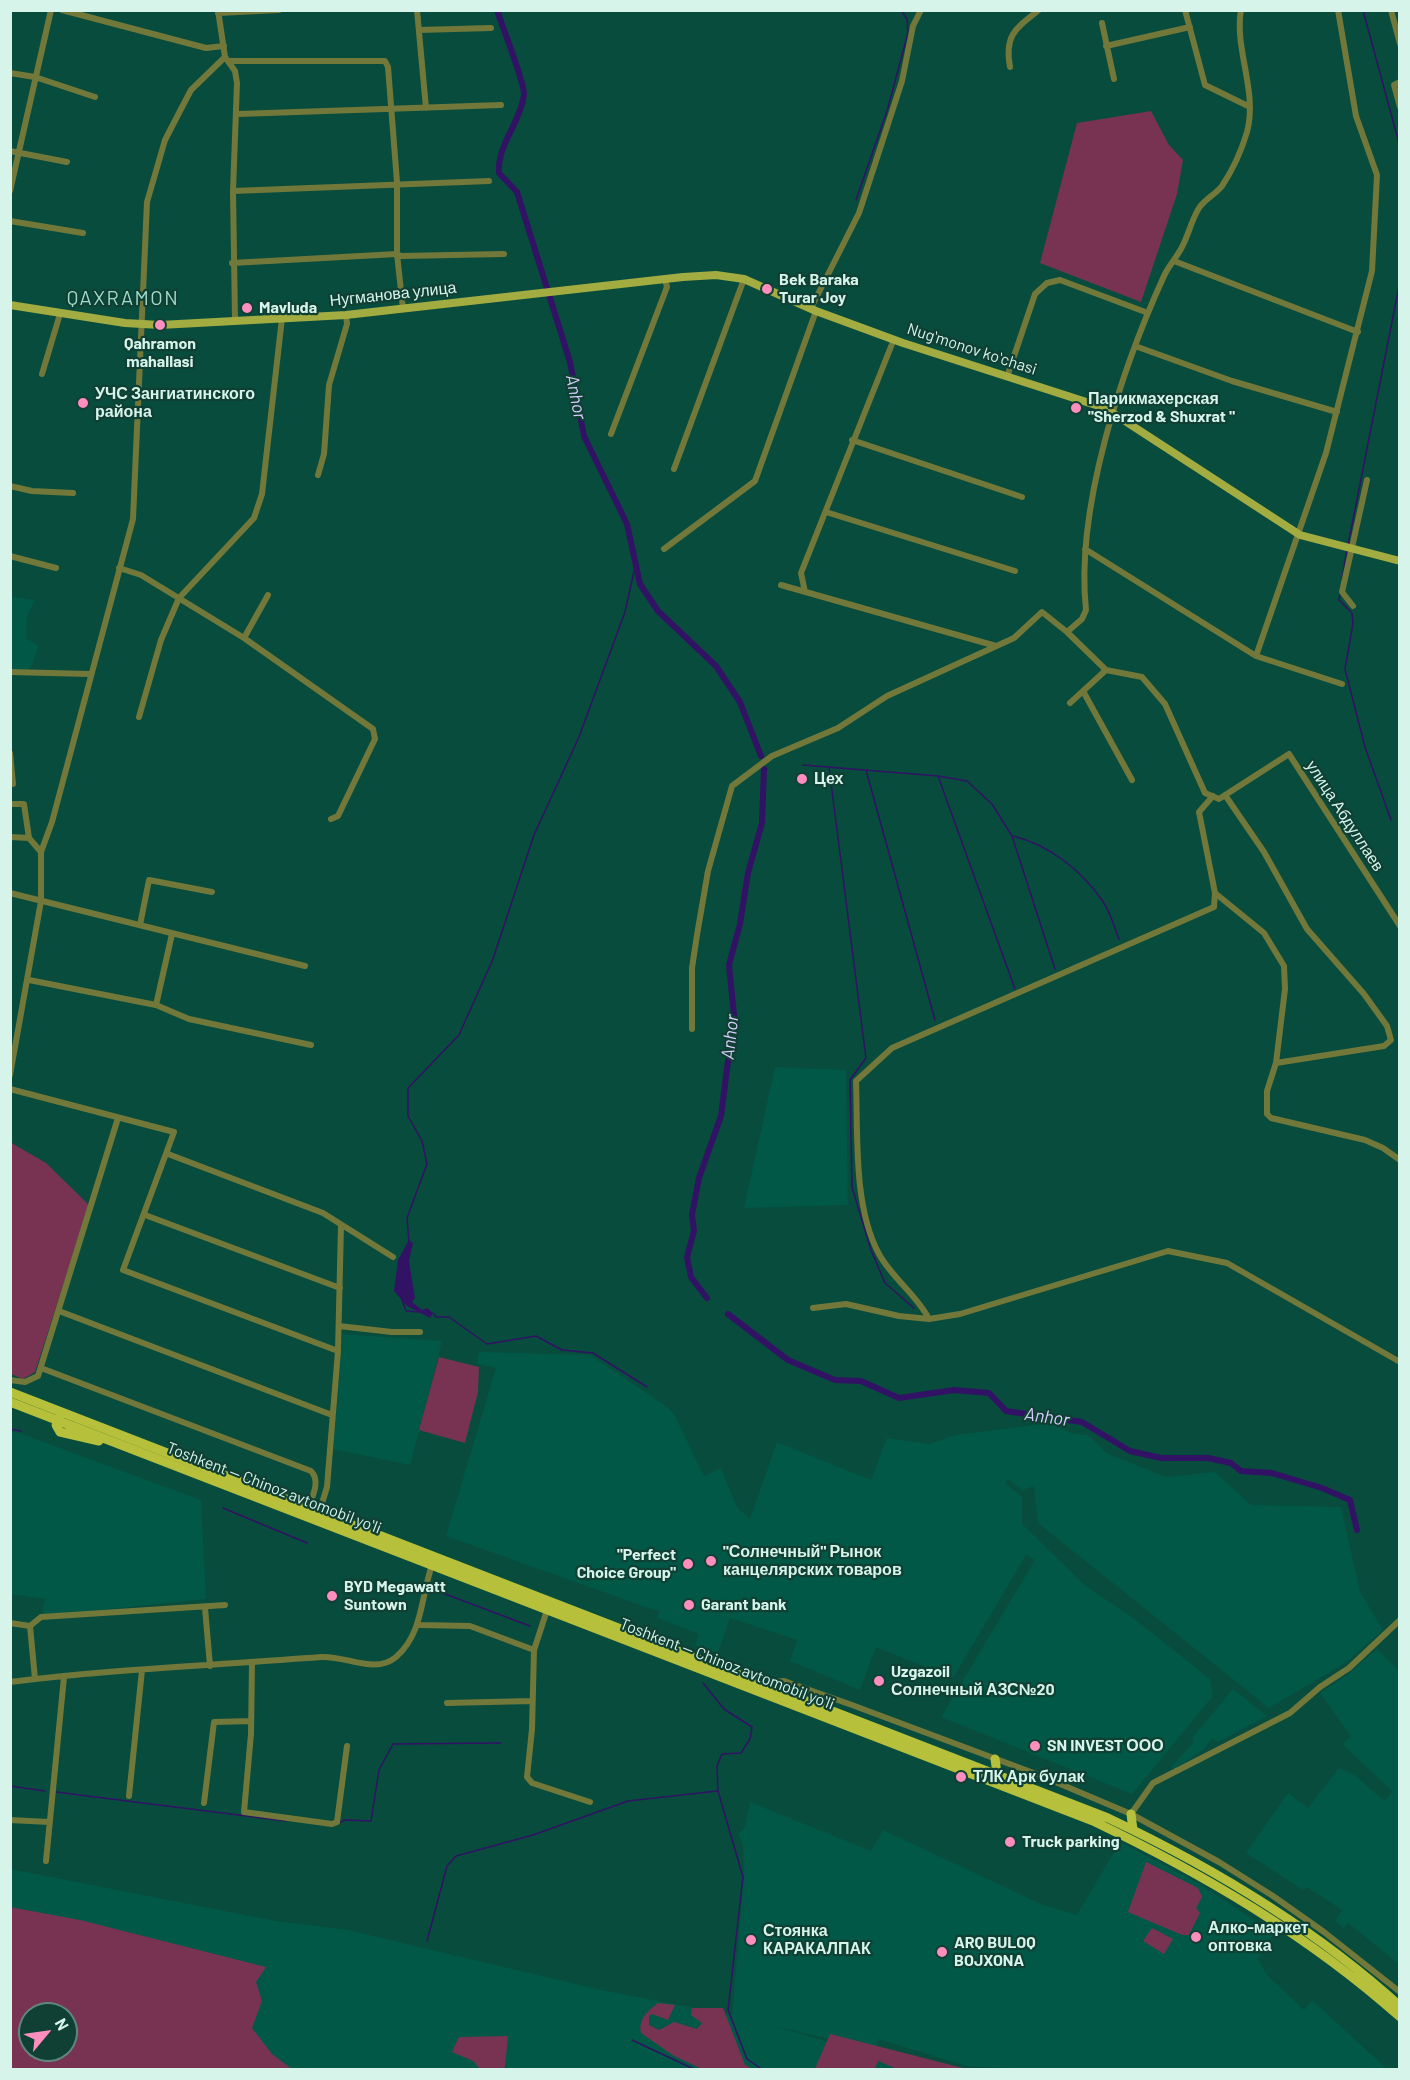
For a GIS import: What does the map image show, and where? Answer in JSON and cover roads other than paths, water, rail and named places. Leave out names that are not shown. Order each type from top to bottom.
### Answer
[{"type":"highway","name":"Toshkent — Chinoz avtomobil yoʻli","points":[[10,1392],[61,1417]]},
{"type":"highway","name":"Toshkent — Chinoz avtomobil yoʻli","points":[[10,1402],[61,1417],[319,1513],[897,1734],[1133,1830],[1201,1866],[1273,1910],[1400,2006]]},
{"type":"highway","points":[[61,1417],[60,1432],[141,1452]]},
{"type":"highway","name":"Toshkent — Chinoz avtomobil yoʻli","points":[[74,1422],[141,1452],[1084,1817],[1175,1862],[1285,1928],[1400,2017]]},
{"type":"highway","points":[[888,1742],[897,1734]]},
{"type":"highway","points":[[995,1759],[997,1773]]},
{"type":"highway","points":[[1131,1814],[1133,1830]]},
{"type":"main road","name":"Nugʻmonov koʻchasi","points":[[563,291],[716,275],[744,279],[814,309],[894,339],[1113,412],[1300,535],[1352,550]]},
{"type":"main road","name":"Нугманова улица","points":[[11,308],[143,325],[346,315],[563,291]]},
{"type":"main road","points":[[1352,550],[1400,561]]},
{"type":"street","points":[[10,191],[51,10]]},
{"type":"street","points":[[62,10],[206,48],[224,46]]},
{"type":"street","points":[[235,320],[232,263],[233,191],[238,114],[237,83],[227,59],[218,12],[279,10]]},
{"type":"street","points":[[417,10],[426,108]]},
{"type":"street","points":[[664,549],[755,481],[814,309],[858,213],[902,81],[913,26],[921,10]]},
{"type":"street","points":[[1010,67],[1008,45],[1011,36],[1016,28],[1039,10]]},
{"type":"street","points":[[1185,10],[1204,85],[1250,107]]},
{"type":"street","points":[[1067,632],[1082,619],[1086,610],[1083,587],[1091,503],[1113,412],[1135,346],[1165,273],[1174,261],[1200,207],[1222,187],[1245,139],[1250,107],[1247,69],[1238,25],[1241,10]]},
{"type":"street","points":[[1256,656],[1300,535],[1358,332],[1372,271],[1377,175],[1356,116],[1338,10]]},
{"type":"street","points":[[1391,10],[1400,44]]},
{"type":"street","points":[[1102,23],[1114,78]]},
{"type":"street","points":[[1106,46],[1190,27]]},
{"type":"street","points":[[419,30],[491,28]]},
{"type":"street","points":[[10,1075],[41,901],[41,852],[52,822],[132,519],[143,325],[147,202],[165,141],[191,90],[227,59],[385,61],[397,182],[397,254],[403,309]]},
{"type":"street","points":[[10,73],[35,77],[95,97]]},
{"type":"street","points":[[1400,82],[1394,85],[1400,107]]},
{"type":"street","points":[[238,114],[501,105]]},
{"type":"street","points":[[10,150],[67,162]]},
{"type":"street","points":[[233,191],[397,182],[489,181]]},
{"type":"street","points":[[10,220],[83,233]]},
{"type":"street","points":[[232,263],[397,254],[401,256],[504,254]]},
{"type":"street","points":[[1174,261],[1358,332]]},
{"type":"street","points":[[612,434],[667,286],[665,279]]},
{"type":"street","points":[[674,469],[744,279]]},
{"type":"street","points":[[1007,377],[1035,294],[1047,283],[1060,280],[1148,313]]},
{"type":"street","points":[[42,374],[60,314]]},
{"type":"street","points":[[318,475],[324,454],[329,385],[347,324],[346,315]]},
{"type":"street","points":[[139,717],[160,640],[179,598],[254,518],[262,494],[282,318]]},
{"type":"street","points":[[805,592],[801,573],[894,339]]},
{"type":"street","points":[[1135,346],[1232,381],[1336,412]]},
{"type":"street","points":[[852,440],[1022,497]]},
{"type":"street","points":[[1353,606],[1342,592],[1367,480]]},
{"type":"street","points":[[10,486],[32,491],[73,493]]},
{"type":"street","points":[[826,512],[1015,571]]},
{"type":"street","points":[[1085,549],[1256,656],[1342,684]]},
{"type":"street","points":[[10,556],[56,568]]},
{"type":"street","points":[[119,568],[141,574],[244,638],[373,729],[375,739],[338,816],[331,819]]},
{"type":"street","points":[[781,585],[997,646]]},
{"type":"street","points":[[244,638],[268,595]]},
{"type":"street","points":[[692,1029],[692,968],[697,935],[708,871],[732,786],[772,756],[838,728],[887,696],[1014,638],[1042,612],[1067,632],[1106,670],[1142,677],[1166,704],[1205,793],[1219,799],[1225,795],[1264,852],[1307,929],[1364,994],[1387,1026],[1391,1040],[1384,1046],[1276,1063]]},
{"type":"street","points":[[1070,703],[1106,670]]},
{"type":"street","points":[[10,672],[90,674]]},
{"type":"street","points":[[1083,691],[1132,780]]},
{"type":"street","points":[[10,753],[13,784]]},
{"type":"street","name":"улица Абдуллаев","points":[[1225,795],[1289,754],[1400,926]]},
{"type":"street","points":[[930,1319],[923,1307],[903,1288],[879,1254],[871,1234],[861,1190],[856,1081],[892,1048],[1214,907],[1215,893],[1199,812],[1213,796]]},
{"type":"street","points":[[13,804],[24,804],[29,838],[41,852]]},
{"type":"street","points":[[10,837],[29,838]]},
{"type":"street","points":[[140,925],[149,880],[212,892]]},
{"type":"street","points":[[10,893],[305,966]]},
{"type":"street","points":[[1215,893],[1264,933],[1284,966],[1286,983],[1276,1063],[1265,1101],[1265,1108],[1271,1118],[1365,1140],[1383,1148],[1400,1160]]},
{"type":"street","points":[[156,1005],[172,934]]},
{"type":"street","points":[[28,980],[156,1005],[189,1019],[311,1045]]},
{"type":"street","points":[[10,1089],[173,1130],[175,1135],[123,1270],[338,1351]]},
{"type":"street","points":[[12,1383],[25,1382],[38,1376],[118,1118]]},
{"type":"street","points":[[168,1154],[323,1213],[393,1257]]},
{"type":"street","points":[[145,1215],[340,1288]]},
{"type":"street","points":[[319,1513],[327,1487],[338,1351],[341,1225]]},
{"type":"street","points":[[813,1308],[846,1304],[899,1316],[930,1319],[960,1314],[1168,1251],[1227,1263],[1400,1362]]},
{"type":"street","points":[[59,1311],[332,1415]]},
{"type":"street","points":[[339,1326],[392,1332],[420,1332]]},
{"type":"street","points":[[41,1368],[311,1471],[316,1480],[308,1509]]},
{"type":"street","points":[[10,1682],[324,1657],[369,1664],[386,1663],[398,1656],[419,1625],[425,1585],[432,1565]]},
{"type":"street","points":[[10,1623],[30,1626],[41,1617],[225,1605]]},
{"type":"street","points":[[205,1608],[210,1666]]},
{"type":"street","points":[[547,1610],[534,1650],[532,1729],[526,1777],[532,1783],[590,1802]]},
{"type":"street","points":[[1131,1814],[1153,1783],[1286,1716],[1320,1687],[1349,1668],[1400,1620]]},
{"type":"street","points":[[419,1625],[470,1626],[534,1650]]},
{"type":"street","points":[[30,1626],[35,1679]]},
{"type":"street","points":[[252,1663],[251,1721],[243,1808],[248,1815],[337,1822],[347,1746]]},
{"type":"street","points":[[129,1796],[142,1670]]},
{"type":"street","points":[[46,1861],[64,1677]]},
{"type":"street","points":[[763,1683],[784,1681],[995,1759],[1131,1814],[1254,1884],[1324,1932],[1400,1992]]},
{"type":"street","points":[[447,1703],[531,1701]]},
{"type":"street","points":[[204,1803],[214,1722],[251,1721]]},
{"type":"street","points":[[897,1734],[904,1725]]},
{"type":"street","points":[[10,1820],[49,1822]]},
{"type":"waterway","name":"Anhor","points":[[497,10],[517,67],[524,95],[522,106],[502,153],[499,173],[517,192],[570,362],[584,436],[627,524],[640,584],[658,611],[716,666],[740,702],[761,756]]},
{"type":"waterway","points":[[856,200],[887,111],[908,33],[907,19],[901,10]]},
{"type":"waterway","points":[[1363,10],[1400,147]]},
{"type":"waterway","points":[[1348,545],[1400,281]]},
{"type":"waterway","points":[[1342,580],[1347,549]]},
{"type":"waterway","points":[[409,1242],[407,1218],[427,1164],[422,1141],[408,1116],[408,1088],[459,1035],[493,959],[534,835],[579,737],[625,612],[635,567]]},
{"type":"waterway","points":[[1340,594],[1339,600],[1352,613],[1353,623],[1345,669],[1365,747],[1391,820]]},
{"type":"waterway","points":[[803,765],[938,776],[967,781],[992,804],[1012,836],[1055,969]]},
{"type":"waterway","points":[[829,767],[866,1058],[850,1080],[852,1187],[871,1250],[885,1283],[914,1308]]},
{"type":"waterway","name":"Anhor","points":[[707,1298],[691,1277],[687,1257],[694,1231],[692,1215],[699,1178],[721,1116],[734,1015],[729,965],[740,924],[748,873],[762,823],[764,769]]},
{"type":"waterway","points":[[866,770],[935,1020]]},
{"type":"waterway","points":[[938,776],[1015,989]]},
{"type":"waterway","points":[[1013,836],[1039,845],[1074,868],[1105,904],[1119,939]]},
{"type":"waterway","points":[[401,1297],[406,1311],[419,1312]]},
{"type":"waterway","points":[[433,1313],[436,1317],[449,1317],[487,1344],[536,1336],[562,1350],[593,1353],[647,1387]]},
{"type":"waterway","name":"Anhor","points":[[728,1314],[788,1360],[835,1380],[861,1381],[899,1398],[954,1390],[989,1393],[1006,1411],[1082,1422],[1130,1451],[1161,1458],[1208,1458],[1231,1463],[1241,1471],[1272,1473],[1322,1488],[1350,1500],[1357,1530]]},
{"type":"waterway","points":[[10,1429],[21,1431]]},
{"type":"waterway","points":[[223,1508],[307,1543]]},
{"type":"waterway","points":[[432,1589],[530,1626]]},
{"type":"waterway","points":[[703,1683],[724,1709],[752,1727],[750,1739],[741,1753],[722,1754],[717,1766],[718,1791],[743,1877],[728,2010],[747,2059],[763,2070]]},
{"type":"waterway","points":[[332,1826],[345,1820],[371,1821],[379,1770],[393,1744],[501,1743]]},
{"type":"waterway","points":[[10,1786],[45,1791]]},
{"type":"waterway","points":[[427,1941],[447,1866],[456,1856],[533,1835],[628,1801],[717,1791]]},
{"type":"waterway","points":[[56,1792],[286,1821]]},
{"type":"waterway","points":[[632,2040],[696,2070]]},
{"type":"place","name":"Bek Baraka Turar Joy","points":[[767,289]]},
{"type":"place","name":"Mavluda","points":[[247,308]]},
{"type":"place","name":"Qahramon mahallasi","points":[[160,325]]},
{"type":"place","name":"УЧС Зангиатинского района","points":[[83,403]]},
{"type":"place","name":"Парикмахерская \"Sherzod & Shuxrat \"","points":[[1076,408]]},
{"type":"place","name":"Цех","points":[[802,779]]},
{"type":"place","name":"\"Солнечный\" Рынок канцелярских товаров","points":[[711,1561]]},
{"type":"place","name":"\"Perfect Choice Group\"","points":[[688,1564]]},
{"type":"place","name":"BYD Megawatt Suntown","points":[[332,1596]]},
{"type":"place","name":"Garant bank","points":[[689,1605]]},
{"type":"place","name":"Uzgazoil Солнечный АЗС№20","points":[[879,1681]]},
{"type":"place","name":"SN INVEST ООО","points":[[1035,1746]]},
{"type":"place","name":"ТЛК Арк булак","points":[[961,1777]]},
{"type":"place","name":"Truck parking","points":[[1010,1842]]},
{"type":"place","name":"Алко-маркет оптовка","points":[[1196,1937]]},
{"type":"place","name":"Стоянка КАРАКАЛПАК","points":[[751,1940]]},
{"type":"place","name":"ARQ BULOQ BOJXONA","points":[[942,1952]]},
{"type":"district","name":"QAXRAMON","points":[[123,298]]}]
